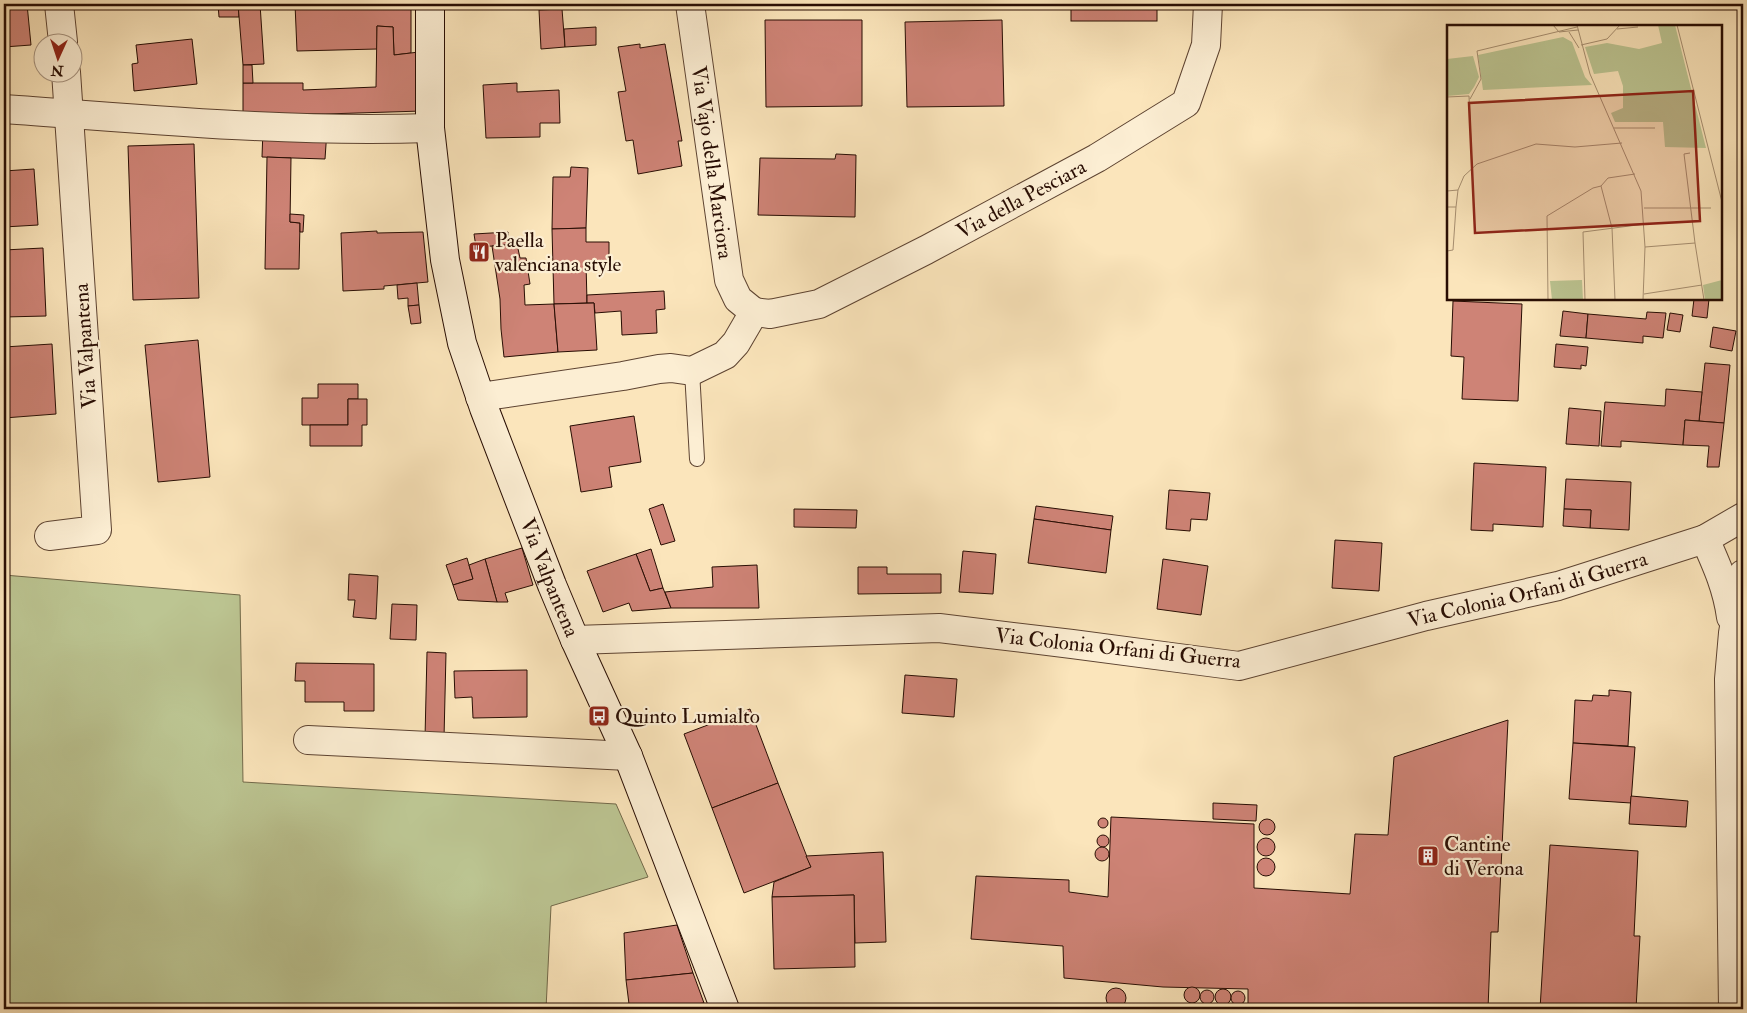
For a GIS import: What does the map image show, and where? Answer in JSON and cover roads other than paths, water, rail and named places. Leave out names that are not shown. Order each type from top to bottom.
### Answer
[{"type":"street","points":[[59,4],[62,32]]},
{"type":"street","name":"Via Valpantena","points":[[434,4],[430,128],[445,260],[462,343],[480,397],[575,640],[628,756],[725,1009]]},
{"type":"street","name":"Via Vajo della Marciora","points":[[690,4],[729,280],[738,299],[754,312]]},
{"type":"street","name":"Via della Pesciara","points":[[754,312],[770,314],[819,304],[926,250],[1097,158],[1186,103],[1206,45],[1208,4]]},
{"type":"street","name":"Via Valpantena","points":[[49,536],[97,530],[67,82]]},
{"type":"street","points":[[4,108],[228,125],[367,130],[430,128]]},
{"type":"street","points":[[480,397],[660,369],[679,368],[692,371],[725,355],[736,343],[754,312]]},
{"type":"street","name":"Via Colonia Orfani di Guerra","points":[[575,640],[939,628],[1239,666],[1426,616],[1558,586],[1705,539],[1743,517]]},
{"type":"street","points":[[1705,539],[1719,569],[1728,595],[1733,634]]},
{"type":"street","points":[[1733,1009],[1729,679],[1733,634],[1743,574]]},
{"type":"street","points":[[308,740],[628,756]]},
{"type":"lane","points":[[692,371],[697,459]]},
{"type":"place","name":"Paella valenciana style","points":[[479,252]]},
{"type":"place","name":"Quinto Lumialto","points":[[599,716]]},
{"type":"place","name":"Cantine di Verona","points":[[1428,856]]}]
